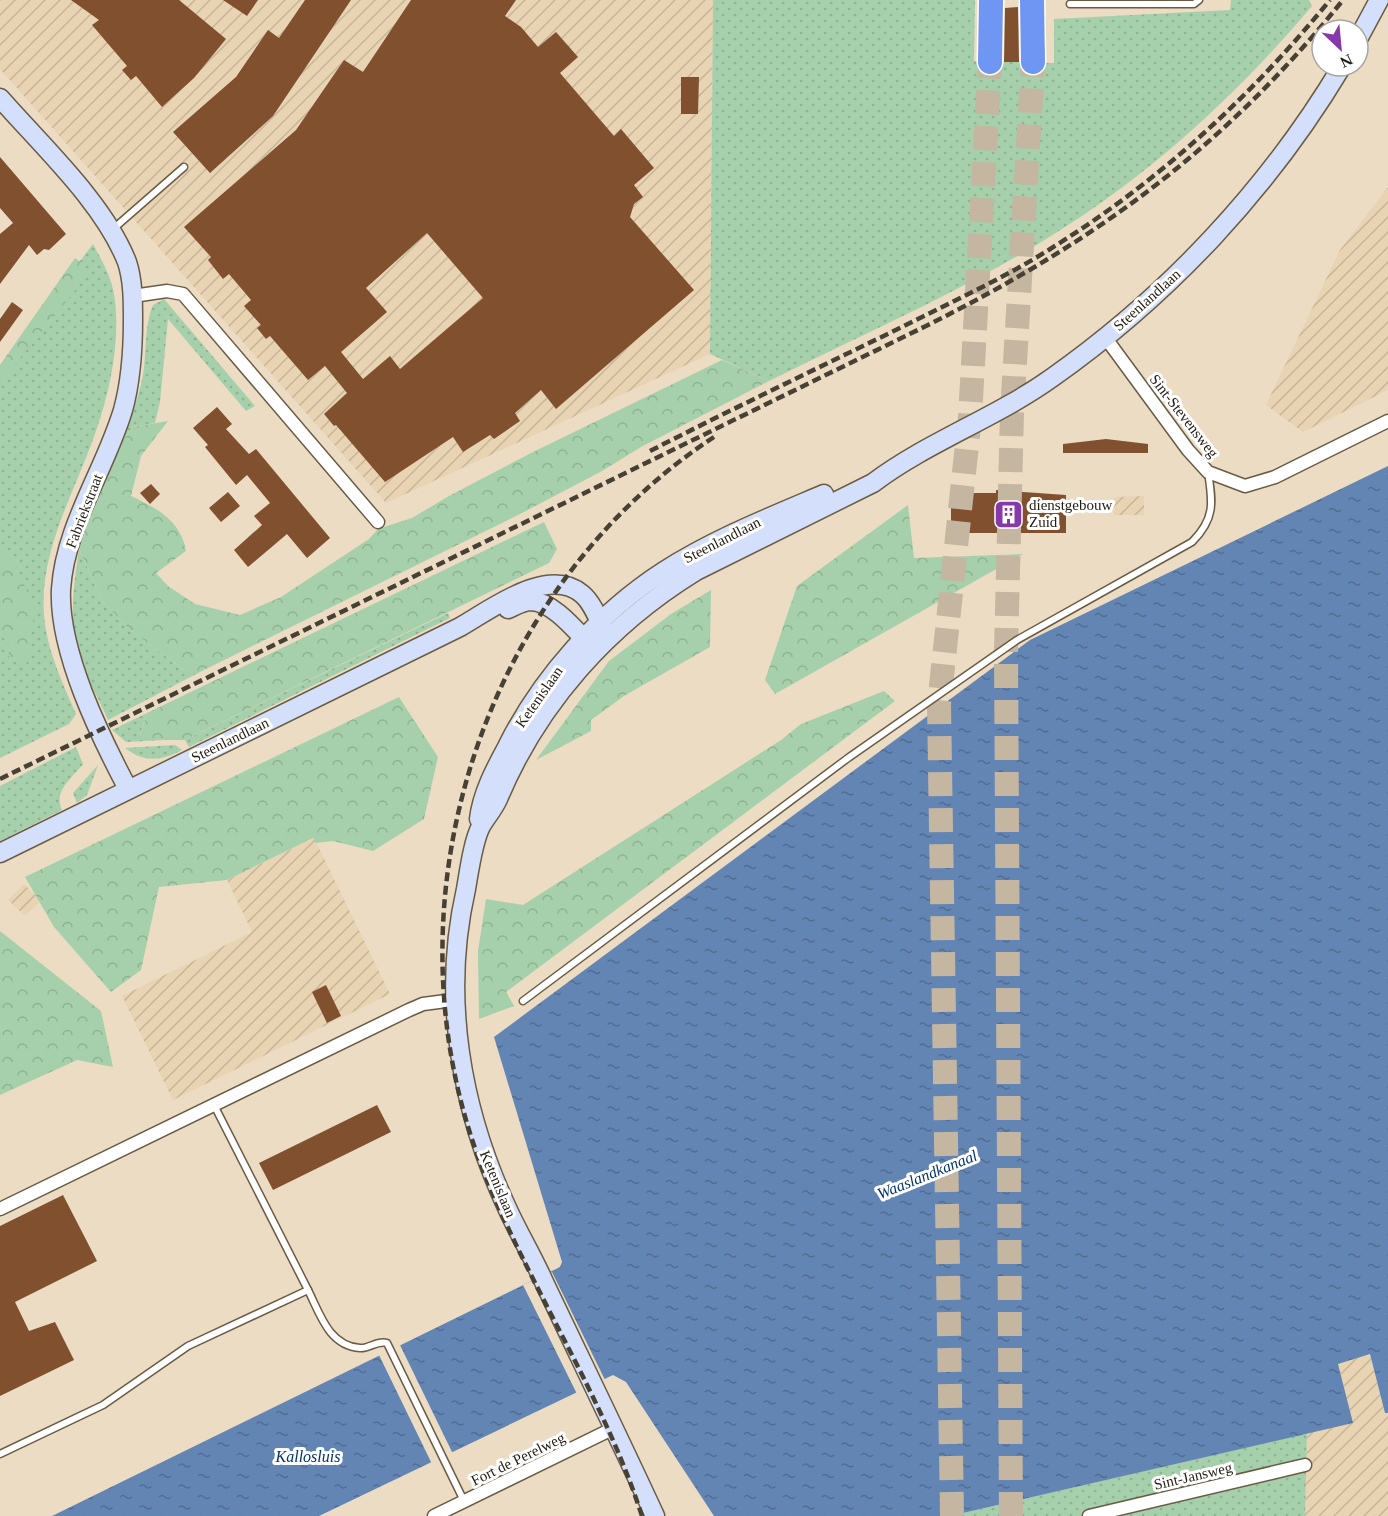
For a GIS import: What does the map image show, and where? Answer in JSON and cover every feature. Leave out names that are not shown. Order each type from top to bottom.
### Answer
[{"type":"highway","points":[[990,62],[991,0]]},
{"type":"highway","points":[[1032,0],[1033,63]]},
{"type":"main road","points":[[1369,18],[1379,0]]},
{"type":"main road","name":"Steenlandlaan","points":[[596,638],[696,571],[873,483],[893,468],[998,412],[1053,377],[1105,337],[1173,277],[1242,205],[1293,140],[1334,78]]},
{"type":"main road","name":"Fabriekstraat","points":[[0,98],[112,230],[128,264],[133,296],[132,366],[123,410],[68,549],[61,590],[63,624],[77,678],[128,789]]},
{"type":"main road","name":"Steenlandlaan","points":[[0,853],[460,627],[525,590],[545,584],[567,587],[583,594],[596,638]]},
{"type":"main road","name":"Steenlandlaan","points":[[460,627],[528,601],[540,603],[553,610],[596,638]]},
{"type":"main road","name":"Ketenislaan","points":[[596,638],[543,688],[514,732],[489,784],[479,818],[481,826],[457,932],[454,1000],[462,1064],[476,1129],[508,1210],[542,1276],[656,1516]]},
{"type":"street","points":[[133,296],[167,291],[183,294],[378,522]]},
{"type":"street","name":"Sint-Stevensweg","points":[[1105,337],[1188,450],[1208,472],[1245,486],[1275,477],[1388,421]]},
{"type":"street","points":[[0,1209],[416,1007],[454,1000]]},
{"type":"street","name":"Fort de Perelweg","points":[[434,1516],[614,1428]]},
{"type":"street","name":"Sint-Jansweg","points":[[1089,1516],[1305,1465]]},
{"type":"lane","points":[[1070,4],[1194,4],[1199,0]]},
{"type":"lane","points":[[112,230],[183,167]]},
{"type":"lane","points":[[523,1001],[848,758],[1017,640],[1192,542],[1207,527],[1213,500],[1208,472]]},
{"type":"lane","points":[[214,1106],[329,1333],[340,1342],[363,1348],[387,1343],[464,1501]]},
{"type":"lane","points":[[0,1454],[103,1405],[188,1346],[308,1290]]},
{"type":"shaded area","points":[[0,0],[713,0],[710,354],[386,503],[0,69]]},
{"type":"shaded area","points":[[1388,187],[1388,390],[1303,432],[1266,405],[1340,250]]},
{"type":"shaded area","points":[[1144,496],[1144,515],[1114,515],[1114,497]]},
{"type":"shaded area","points":[[314,838],[390,994],[173,1100],[122,996],[252,932],[227,880]]},
{"type":"shaded area","points":[[24,884],[41,901],[25,916],[8,900]]},
{"type":"shaded area","points":[[1370,1354],[1385,1413],[1388,1413],[1388,1516],[1305,1516],[1307,1433],[1352,1423],[1338,1363]]},
{"type":"green space","points":[[713,0],[975,0],[974,61],[1054,63],[1054,19],[1230,10],[1231,0],[1309,0],[1312,6],[1223,102],[1157,160],[1088,212],[982,276],[769,381],[710,354]]},
{"type":"green space","points":[[93,244],[113,287],[116,327],[113,362],[107,396],[97,428],[53,542],[44,590],[44,615],[48,641],[76,714],[69,724],[0,758],[0,366]]},
{"type":"green space","points":[[75,258],[86,266],[77,288],[0,383],[0,365]]},
{"type":"green space","points":[[164,299],[255,406],[246,411],[168,319],[160,402],[155,423],[133,427],[115,451],[132,414],[141,385],[150,313],[153,305]]},
{"type":"green space","points":[[722,360],[769,381],[641,447],[602,471],[524,512],[202,671],[186,671],[130,630],[103,602],[79,549],[82,534],[115,451],[133,427],[168,421],[141,456],[131,496],[150,505],[166,517],[179,531],[183,541],[186,551],[156,573],[168,586],[195,604],[240,615],[281,597],[369,539],[378,529],[412,518],[533,452]]},
{"type":"green space","points":[[908,505],[914,558],[1023,554],[775,694],[765,680],[797,586]]},
{"type":"green space","points":[[544,522],[557,549],[549,563],[185,740],[164,740],[140,735],[147,713]]},
{"type":"green space","points":[[79,549],[103,602],[130,630],[186,671],[202,671],[108,720],[85,672],[76,643],[73,602]]},
{"type":"green space","points":[[0,551],[13,559],[35,610],[26,666],[9,660],[8,641],[0,636]]},
{"type":"green space","points":[[711,590],[710,647],[624,696],[591,720],[591,731],[536,760],[609,661],[671,614]]},
{"type":"green space","points":[[448,613],[450,618],[189,747],[185,740]]},
{"type":"green space","points":[[884,691],[895,701],[506,992],[514,1006],[479,1019],[478,951],[486,899],[523,905],[781,740],[801,724]]},
{"type":"green space","points":[[399,697],[438,757],[424,819],[373,851],[333,841],[316,843],[313,838],[227,880],[159,887],[141,970],[111,992],[54,927],[25,877]]},
{"type":"green space","points":[[147,713],[140,734],[164,740],[126,742],[112,730]]},
{"type":"green space","points":[[175,745],[182,750],[153,759],[139,756],[125,748]]},
{"type":"green space","points":[[76,747],[83,764],[62,791],[60,803],[62,810],[0,841],[0,786]]},
{"type":"green space","points":[[98,765],[87,795],[77,803],[73,793]]},
{"type":"green space","points":[[0,931],[101,1011],[113,1067],[77,1060],[0,1095]]},
{"type":"green space","points":[[1307,1433],[1305,1516],[950,1516]]},
{"type":"water","points":[[1388,466],[1388,1413],[1385,1413],[1370,1354],[1338,1364],[1353,1423],[950,1516],[714,1516],[626,1382],[613,1375],[319,1516],[52,1516],[560,1267],[562,1262],[494,1037],[1030,640]]},
{"type":"pier","points":[[552,1272],[606,1382],[578,1396],[523,1285]]},
{"type":"pier","points":[[399,1343],[453,1454],[432,1464],[378,1353]]},
{"type":"building","points":[[71,0],[179,0],[226,39],[194,78],[162,107],[136,76],[131,80],[122,70],[127,66],[92,25],[99,20]]},
{"type":"building","points":[[223,0],[258,0],[247,16]]},
{"type":"building","points":[[305,0],[351,0],[273,116],[210,173],[173,132],[236,77],[268,30],[279,38]]},
{"type":"building","points":[[411,0],[516,0],[505,16],[521,27],[538,47],[556,32],[578,57],[560,73],[614,136],[621,129],[654,168],[634,185],[643,197],[634,204],[630,217],[694,290],[556,409],[541,390],[515,413],[520,421],[494,439],[490,435],[463,452],[453,437],[385,482],[324,414],[347,393],[325,366],[308,380],[270,336],[266,339],[257,328],[261,325],[244,306],[251,300],[229,274],[223,279],[208,260],[211,257],[184,227],[296,130],[344,60],[363,72]],"holes":[[[427,233],[483,298],[400,369],[390,356],[363,379],[341,352],[387,312],[366,288]]]},
{"type":"building","points":[[1018,7],[1019,62],[1004,62],[1005,8]]},
{"type":"building","points":[[681,77],[699,77],[698,114],[681,114]]},
{"type":"building","points":[[0,157],[66,234],[49,250],[44,249],[37,255],[29,245],[0,284],[0,234],[13,223],[0,208]]},
{"type":"building","points":[[12,302],[23,310],[0,342],[0,319]]},
{"type":"building","points":[[217,407],[232,424],[226,429],[249,454],[256,449],[330,538],[307,558],[287,534],[248,567],[234,550],[262,525],[254,516],[270,503],[247,475],[236,485],[205,447],[208,445],[193,428]]},
{"type":"building","points":[[1106,439],[1148,444],[1148,453],[1063,453],[1063,444]]},
{"type":"building","points":[[151,484],[160,494],[150,504],[140,493]]},
{"type":"building","name":"dienstgebouw Zuid","points":[[996,490],[1066,495],[1066,533],[951,533],[951,493],[996,493]]},
{"type":"building","points":[[228,492],[240,506],[221,522],[209,508]]},
{"type":"building","points":[[326,985],[341,1016],[327,1023],[312,992]]},
{"type":"building","points":[[377,1105],[391,1132],[273,1190],[259,1163]]},
{"type":"building","points":[[63,1195],[97,1261],[15,1302],[29,1331],[55,1322],[74,1360],[0,1396],[0,1226]]},
{"type":"tunnel","points":[[952,1516],[939,704],[970,417],[990,62]]},
{"type":"tunnel","points":[[1011,1516],[1006,651],[1012,412],[1033,62]]},
{"type":"railway","points":[[650,451],[1001,277],[1039,256],[1097,218],[1170,163],[1204,133],[1269,69],[1330,0]]},
{"type":"railway","points":[[0,779],[988,294],[1101,225],[1203,146],[1251,102],[1298,53],[1343,0]]},
{"type":"railway","points":[[642,1516],[606,1425],[519,1251],[480,1162],[452,1062],[442,961],[450,859],[473,759],[512,665],[565,578],[633,501],[714,437]]},
{"type":"place","name":"dienstgebouw Zuid","points":[[1008,514]]},
{"type":"water label","name":"Waaslandkanaal","points":[[927,1174]]},
{"type":"water label","name":"Kallosluis","points":[[308,1456]]}]
